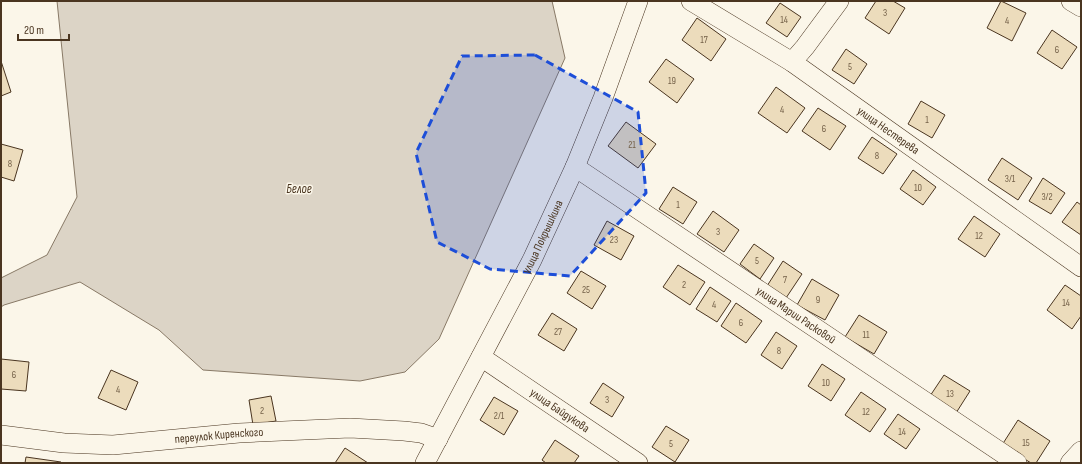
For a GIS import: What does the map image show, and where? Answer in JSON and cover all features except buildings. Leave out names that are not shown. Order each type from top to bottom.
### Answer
[{"type":"street","name":"улица Покрышкина","points":[[424,463],[532,260],[575,167],[603,98],[638,1]]},
{"type":"street","name":"улица Нестерева","points":[[690,1],[792,62],[1081,267]]},
{"type":"street","points":[[792,62],[839,1]]},
{"type":"street","points":[[1072,1],[1081,7]]},
{"type":"street","name":"улица Марии Расковой","points":[[575,167],[1017,463]]},
{"type":"street","name":"улица Байдукова","points":[[481,357],[638,463]]},
{"type":"street","name":"переулок Киренского","points":[[1,435],[64,443],[113,445],[239,433],[350,428],[404,430],[438,439]]},
{"type":"street","points":[[1070,463],[1081,451]]},
{"type":"highlighted area","points":[[535,55],[638,112],[646,193],[570,276],[490,269],[437,242],[416,153],[462,56]]},
{"type":"water","name":"Белое","points":[[57,1],[552,1],[565,58],[439,339],[405,372],[360,381],[203,370],[159,330],[80,282],[1,307],[1,278],[47,255],[77,197]]}]
